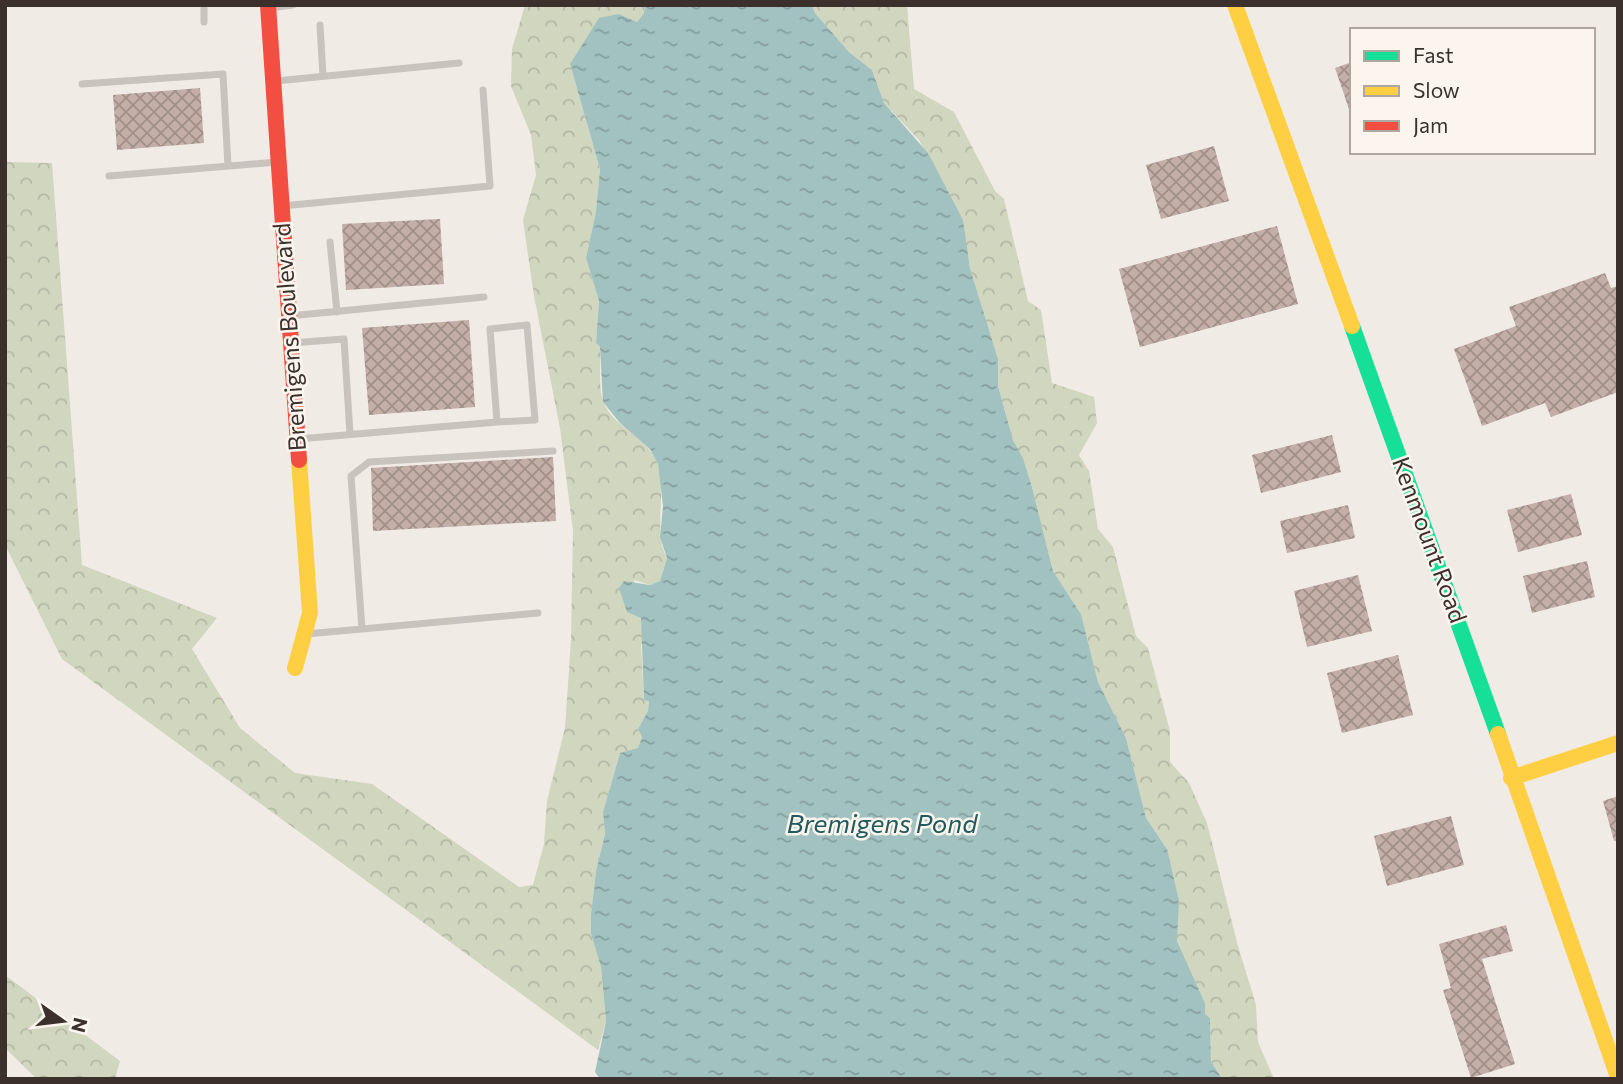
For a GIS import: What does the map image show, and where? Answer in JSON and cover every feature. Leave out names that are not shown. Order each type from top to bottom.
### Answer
[{"type":"main road","name":"Kenmount Road","points":[[1235,5],[1452,602],[1511,778],[1618,1077]]},
{"type":"main road","name":"Bremigens Boulevard","points":[[268,7],[310,613],[295,668]]},
{"type":"main road","points":[[1511,778],[1618,743]]},
{"type":"lane","points":[[204,5],[204,22]]},
{"type":"lane","points":[[268,7],[293,5]]},
{"type":"lane","points":[[320,25],[323,76]]},
{"type":"lane","points":[[272,81],[458,63]]},
{"type":"lane","points":[[82,84],[223,74],[228,166]]},
{"type":"lane","points":[[281,206],[490,186],[483,90]]},
{"type":"lane","points":[[109,176],[278,162]]},
{"type":"lane","points":[[330,242],[337,312]]},
{"type":"lane","points":[[289,316],[484,297]]},
{"type":"lane","points":[[298,439],[535,420],[527,325],[490,329],[497,422]]},
{"type":"lane","points":[[291,343],[344,339],[350,434]]},
{"type":"lane","points":[[362,629],[351,476],[359,468],[369,462],[553,451]]},
{"type":"lane","points":[[306,634],[538,613]]},
{"type":"green space","points":[[525,5],[645,5],[644,13],[637,22],[619,14],[570,64],[600,169],[596,211],[586,258],[599,301],[596,343],[600,347],[601,395],[607,410],[646,445],[657,462],[661,486],[661,536],[667,558],[660,581],[650,585],[634,580],[644,638],[641,645],[644,699],[649,700],[648,711],[638,729],[642,737],[638,749],[620,753],[603,812],[605,834],[596,871],[591,914],[591,934],[601,967],[606,1021],[598,1050],[62,659],[5,545],[5,162],[52,163],[82,565],[217,618],[192,649],[240,728],[295,773],[372,784],[519,887],[533,885],[544,844],[547,801],[565,728],[571,640],[573,531],[560,428],[534,296],[523,220],[536,175],[531,135],[511,86],[512,49]]},
{"type":"green space","points":[[812,5],[907,5],[914,89],[954,112],[995,191],[1004,199],[1028,301],[1041,310],[1052,383],[1094,397],[1097,423],[1079,455],[1089,471],[1098,529],[1113,547],[1136,636],[1148,648],[1170,731],[1170,762],[1189,783],[1207,823],[1256,1005],[1258,1042],[1274,1079],[1222,1079],[1211,1061],[1210,1019],[1205,1015],[1205,1003],[1177,941],[1176,907],[1167,849],[1146,818],[1126,738],[1098,682],[1081,614],[1053,571],[1032,487],[1023,458],[1013,440],[998,386],[998,359],[970,268],[962,220],[919,140],[884,103],[872,70],[850,53],[815,13]]},
{"type":"green space","points":[[5,975],[120,1061],[115,1079],[37,1079],[5,1048]]},
{"type":"water","name":"Bremigens Pond","points":[[645,5],[812,5],[815,13],[850,53],[872,70],[884,103],[928,153],[963,220],[970,268],[998,359],[998,386],[1013,440],[1023,458],[1032,487],[1053,571],[1081,614],[1098,682],[1126,738],[1146,818],[1167,849],[1179,901],[1177,941],[1205,1003],[1205,1014],[1210,1018],[1211,1061],[1222,1079],[600,1079],[595,1072],[606,1021],[601,967],[591,934],[596,871],[605,834],[603,812],[620,753],[638,748],[642,737],[638,729],[648,711],[649,701],[644,700],[641,618],[627,612],[619,588],[624,581],[650,585],[660,581],[667,558],[660,537],[663,506],[658,464],[650,449],[620,423],[603,402],[600,347],[596,343],[599,301],[586,258],[596,211],[600,169],[570,64],[599,18],[619,14],[637,22],[644,13]]},
{"type":"building","points":[[1350,63],[1350,112],[1335,68]]},
{"type":"building","points":[[200,88],[204,143],[117,150],[113,95]]},
{"type":"building","points":[[1214,146],[1229,201],[1161,219],[1146,165]]},
{"type":"building","points":[[440,219],[444,284],[346,290],[342,224]]},
{"type":"building","points":[[1277,226],[1298,304],[1140,347],[1119,269]]},
{"type":"building","points":[[1605,273],[1611,288],[1618,286],[1618,392],[1551,417],[1545,403],[1482,426],[1454,349],[1516,326],[1509,307]]},
{"type":"building","points":[[469,320],[475,407],[369,415],[362,328]]},
{"type":"building","points":[[1332,435],[1341,472],[1261,493],[1252,455]]},
{"type":"building","points":[[553,457],[556,521],[373,531],[371,468]]},
{"type":"building","points":[[1571,494],[1582,535],[1518,552],[1507,510]]},
{"type":"building","points":[[1348,505],[1355,538],[1287,553],[1280,521]]},
{"type":"building","points":[[1587,561],[1595,597],[1532,613],[1523,576]]},
{"type":"building","points":[[1358,575],[1372,631],[1307,647],[1294,591]]},
{"type":"building","points":[[1398,655],[1413,715],[1342,733],[1327,673]]},
{"type":"building","points":[[1618,796],[1618,841],[1614,841],[1603,801]]},
{"type":"building","points":[[1451,816],[1464,865],[1387,886],[1374,836]]},
{"type":"building","points":[[1506,925],[1513,951],[1482,959],[1515,1064],[1471,1078],[1443,990],[1451,988],[1439,944]]},
{"type":"traffic: fast","points":[[1352,326],[1498,734]]},
{"type":"traffic: slow","points":[[1235,5],[1352,326]]},
{"type":"traffic: slow","points":[[295,668],[310,613],[299,460]]},
{"type":"traffic: slow","points":[[1498,734],[1618,1077]]},
{"type":"traffic: slow","points":[[1511,778],[1618,743]]},
{"type":"traffic: jam","points":[[268,5],[299,460]]}]
